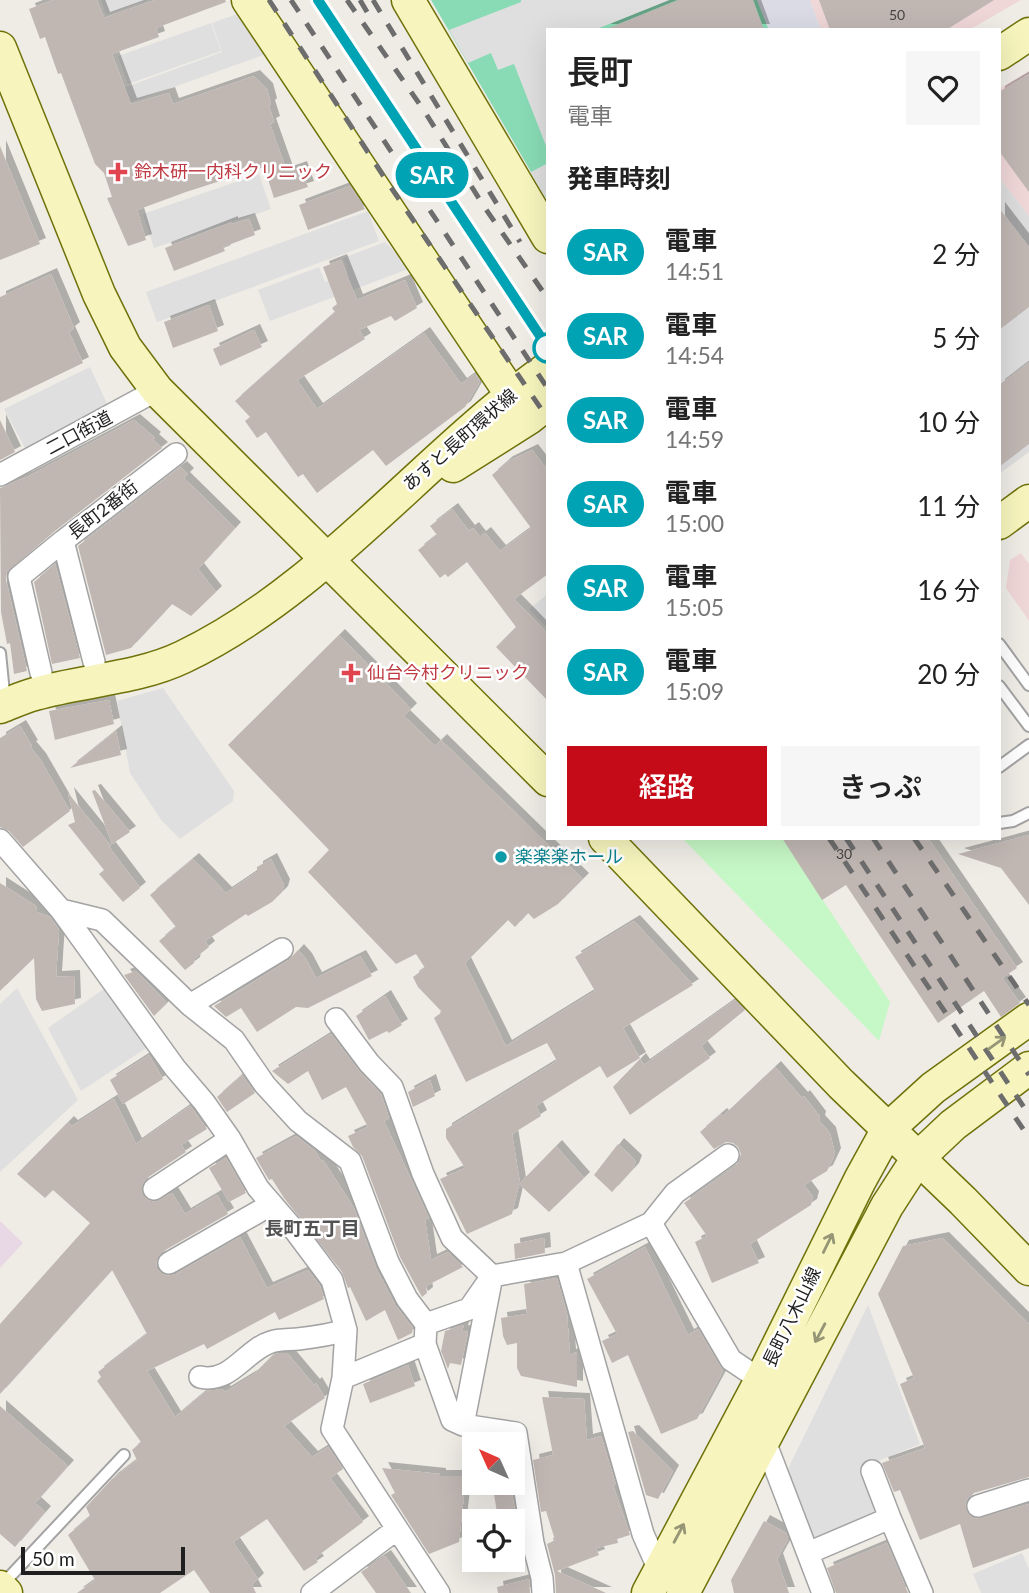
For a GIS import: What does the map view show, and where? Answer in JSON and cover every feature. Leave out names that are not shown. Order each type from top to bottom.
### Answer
[{"type":"street","points":[[248,0],[529,405]]},
{"type":"street","points":[[408,0],[546,234]]},
{"type":"street","points":[[1001,53],[1029,34]]},
{"type":"street","points":[[0,48],[99,294],[125,347],[157,390],[546,778]]},
{"type":"street","name":"あすと長町環状線","points":[[3,706],[34,694],[119,677],[181,658],[240,625],[326,558],[375,515],[529,405],[546,372]]},
{"type":"street","name":"二口街道","points":[[0,475],[157,390]]},
{"type":"street","name":"長町2番街","points":[[94,662],[62,541],[176,454]]},
{"type":"street","points":[[1001,522],[1029,502]]},
{"type":"street","points":[[41,673],[9,577],[62,541]]},
{"type":"street","points":[[607,840],[786,1028],[1029,1269]]},
{"type":"street","points":[[0,841],[61,910],[230,1139],[258,1188],[332,1280],[346,1330],[343,1378],[332,1429],[439,1593]]},
{"type":"street","points":[[61,910],[102,920],[190,1005],[234,1040],[265,1084],[298,1121],[350,1161],[388,1262],[425,1334],[452,1420],[463,1425],[516,1433],[543,1593]]},
{"type":"street","points":[[190,1005],[282,949]]},
{"type":"street","points":[[336,1019],[369,1063],[393,1087],[419,1164],[452,1238],[492,1276]]},
{"type":"street","name":"長町八木山線","points":[[654,1581],[761,1380],[888,1129],[933,1088],[1029,1019]]},
{"type":"street","points":[[683,1593],[887,1206],[918,1158],[953,1125],[1029,1068]]},
{"type":"street","points":[[154,1189],[230,1139]]},
{"type":"street","points":[[343,1378],[470,1309],[492,1276],[566,1263],[651,1223],[675,1194],[728,1155]]},
{"type":"street","points":[[169,1263],[272,1204]]},
{"type":"street","points":[[651,1223],[731,1360],[761,1380]]},
{"type":"street","points":[[566,1263],[654,1581]]},
{"type":"street","points":[[463,1425],[492,1276]]},
{"type":"street","points":[[201,1377],[210,1379],[229,1373],[251,1354],[271,1342],[325,1336],[346,1330]]},
{"type":"street","points":[[764,1439],[823,1593]]},
{"type":"street","points":[[872,1471],[922,1593]]},
{"type":"street","points":[[978,1506],[1029,1490]]},
{"type":"street","points":[[808,1553],[890,1518]]},
{"type":"street","points":[[312,1593],[397,1529]]},
{"type":"street","points":[[0,1587],[6,1593]]},
{"type":"lane","points":[[1001,647],[1029,685]]},
{"type":"lane","points":[[0,653],[3,706]]},
{"type":"lane","points":[[1001,689],[1029,726]]},
{"type":"lane","points":[[1001,766],[1029,745]]},
{"type":"lane","points":[[1001,824],[1029,813]]},
{"type":"lane","points":[[0,1587],[124,1455]]},
{"type":"shaded area","points":[[101,0],[148,0],[106,15]]},
{"type":"shaded area","points":[[670,0],[599,28],[546,28],[546,146],[514,64],[498,70],[491,53],[468,63],[449,30],[521,2]]},
{"type":"shaded area","points":[[757,0],[810,0],[820,28],[768,28]]},
{"type":"shaded area","points":[[810,0],[1021,0],[972,28],[820,28]]},
{"type":"shaded area","points":[[243,12],[269,53],[123,105],[118,90],[222,52],[212,23]]},
{"type":"shaded area","points":[[211,23],[221,51],[128,84],[118,56]]},
{"type":"shaded area","points":[[1029,71],[1029,216],[1001,180],[1001,88]]},
{"type":"shaded area","points":[[546,164],[546,196],[545,196],[531,172]]},
{"type":"shaded area","points":[[259,174],[271,209],[154,248],[143,214]]},
{"type":"shaded area","points":[[1001,180],[1029,216],[1029,452],[1001,473]]},
{"type":"shaded area","points":[[368,211],[379,241],[157,322],[146,292]]},
{"type":"shaded area","points":[[385,242],[411,268],[270,321],[258,290],[319,267],[325,282],[348,273],[343,258]]},
{"type":"shaded area","points":[[90,367],[108,406],[25,448],[4,409]]},
{"type":"shaded area","points":[[1021,553],[1029,564],[1029,621],[1006,588],[1010,560]]},
{"type":"shaded area","points":[[546,596],[546,627],[529,609]]},
{"type":"shaded area","points":[[163,688],[234,791],[233,801],[180,839],[162,821],[130,773],[117,701]]},
{"type":"shaded area","points":[[111,984],[151,1045],[81,1091],[48,1028]]},
{"type":"shaded area","points":[[17,988],[78,1100],[0,1172],[0,1004]]},
{"type":"shaded area","points":[[0,1221],[23,1243],[0,1268]]},
{"type":"shaded area","points":[[868,1305],[920,1444],[865,1466],[884,1512],[815,1541],[788,1469]]},
{"type":"shaded area","points":[[1022,1553],[1029,1569],[1029,1593],[981,1593],[973,1574]]},
{"type":"green space","points":[[431,0],[757,0],[768,28],[546,28],[546,198]]},
{"type":"green space","points":[[684,840],[783,840],[890,1002],[879,1041]]},
{"type":"building","points":[[53,0],[97,0],[104,18],[155,0],[225,0],[226,2],[156,28],[159,37],[112,54],[131,104],[169,93],[173,104],[254,76],[267,89],[274,122],[270,124],[287,172],[301,167],[308,187],[274,198],[264,167],[186,192],[137,210],[146,240],[128,246],[107,198],[112,197],[104,173],[95,164],[61,73],[58,74],[45,37],[40,39],[29,9]]},
{"type":"building","points":[[678,0],[753,0],[763,28],[609,28]]},
{"type":"building","points":[[819,0],[994,0],[949,28],[829,28]]},
{"type":"building","points":[[1029,74],[1029,192],[1001,154],[1001,91]]},
{"type":"building","points":[[0,146],[40,244],[0,260]]},
{"type":"building","points":[[350,186],[365,209],[308,230],[299,205]]},
{"type":"building","points":[[1001,211],[1029,247],[1029,307],[1001,328]]},
{"type":"building","points":[[249,219],[255,235],[223,247],[225,251],[174,271],[165,248],[232,222]]},
{"type":"building","points":[[341,260],[357,300],[405,280],[417,308],[395,321],[391,316],[359,330],[365,339],[297,380],[317,409],[424,333],[461,384],[475,374],[480,381],[465,407],[386,466],[373,450],[317,493],[303,474],[298,477],[266,432],[257,438],[245,421],[250,417],[235,401],[335,312],[332,308],[337,304],[323,267]]},
{"type":"building","points":[[51,274],[74,328],[69,332],[83,363],[0,403],[0,297]]},
{"type":"building","points":[[209,305],[218,331],[173,348],[164,322]]},
{"type":"building","points":[[254,330],[262,347],[220,366],[213,349]]},
{"type":"building","points":[[1029,362],[1029,444],[1001,465],[1001,383]]},
{"type":"building","points":[[0,420],[15,452],[0,460]]},
{"type":"building","points":[[134,420],[155,438],[153,440],[162,448],[7,572],[6,580],[27,671],[14,674],[10,643],[7,644],[1,612],[0,488],[27,477]]},
{"type":"building","points":[[532,450],[546,468],[546,575],[514,599],[546,632],[546,699],[496,647],[516,627],[467,562],[448,577],[445,574],[440,578],[418,550],[437,535],[430,526],[452,509],[469,531],[473,528],[480,537],[485,533],[500,551],[531,528],[492,475],[507,462]]},
{"type":"building","points":[[181,467],[188,474],[184,478],[235,528],[198,569],[216,592],[191,616],[172,604],[131,648],[106,655],[78,546]]},
{"type":"building","points":[[55,564],[80,658],[52,664],[34,582]]},
{"type":"building","points":[[339,635],[411,709],[404,716],[435,746],[441,740],[583,879],[558,904],[534,919],[528,913],[515,927],[508,920],[465,963],[506,1046],[595,991],[575,957],[634,921],[693,985],[623,1028],[640,1058],[607,1078],[600,1066],[536,1106],[541,1116],[512,1134],[520,1183],[556,1146],[584,1178],[549,1212],[519,1184],[512,1214],[467,1234],[440,1179],[465,1168],[446,1138],[446,1129],[557,1061],[547,1043],[466,1082],[434,1018],[442,1012],[418,987],[413,977],[425,968],[416,954],[396,964],[308,872],[329,850],[228,745]]},
{"type":"building","points":[[109,700],[114,724],[55,740],[49,711]]},
{"type":"building","points":[[20,726],[70,811],[23,847],[9,831],[0,827],[0,738]]},
{"type":"building","points":[[116,731],[121,755],[70,768]]},
{"type":"building","points":[[95,790],[130,832],[112,844],[92,791]]},
{"type":"building","points":[[68,793],[111,846],[109,847],[140,888],[123,902],[99,874],[104,870],[68,825],[75,822]]},
{"type":"building","points":[[1029,835],[1029,905],[1001,868],[958,854]]},
{"type":"building","points":[[783,840],[929,840],[1017,968],[1002,978],[1020,1003],[1001,1017],[984,991],[938,1023],[846,885],[822,900]]},
{"type":"building","points":[[193,859],[226,893],[271,859],[284,885],[282,892],[272,902],[248,916],[246,914],[205,941],[209,947],[185,970],[159,941],[176,927],[150,895]]},
{"type":"building","points":[[0,883],[36,906],[37,912],[50,917],[59,930],[56,977],[74,976],[75,1004],[42,1011],[36,999],[34,958],[0,991]]},
{"type":"building","points":[[298,950],[316,978],[360,956],[372,976],[308,1008],[296,1007],[257,1032],[241,1008],[226,1017],[214,1006],[289,960]]},
{"type":"building","points":[[136,971],[167,1003],[154,1016],[124,975]]},
{"type":"building","points":[[385,996],[402,1025],[369,1040],[356,1016]]},
{"type":"building","points":[[735,1000],[745,1010],[701,1046],[710,1058],[630,1115],[613,1087],[640,1059],[644,1065]]},
{"type":"building","points":[[331,1034],[359,1071],[381,1094],[389,1118],[384,1121],[429,1218],[425,1219],[431,1260],[448,1252],[463,1267],[426,1286],[427,1293],[422,1297],[400,1257],[362,1156],[353,1147],[348,1136],[368,1127],[346,1087],[322,1100],[308,1071],[288,1084],[272,1071]]},
{"type":"building","points":[[149,1055],[163,1079],[123,1104],[110,1080]]},
{"type":"building","points":[[775,1067],[802,1098],[804,1096],[820,1117],[819,1121],[830,1133],[835,1154],[827,1171],[804,1185],[813,1197],[811,1205],[750,1244],[759,1263],[712,1283],[695,1242],[707,1236],[684,1203],[736,1166],[741,1154],[733,1143],[726,1142],[714,1149],[700,1132],[721,1114],[723,1116]]},
{"type":"building","points":[[242,1075],[255,1093],[227,1112],[217,1097]]},
{"type":"building","points":[[430,1080],[435,1096],[413,1107],[408,1092]]},
{"type":"building","points":[[114,1099],[136,1144],[190,1106],[207,1129],[181,1145],[186,1152],[142,1184],[143,1196],[148,1200],[155,1202],[172,1193],[185,1214],[217,1195],[228,1214],[162,1252],[156,1262],[157,1269],[162,1274],[176,1274],[240,1237],[267,1288],[308,1270],[320,1286],[324,1299],[279,1320],[275,1312],[207,1349],[204,1344],[147,1371],[175,1417],[206,1391],[222,1389],[225,1392],[253,1375],[273,1355],[279,1353],[287,1353],[314,1385],[316,1383],[325,1398],[284,1426],[312,1457],[328,1447],[343,1469],[330,1478],[363,1522],[315,1558],[318,1562],[304,1571],[267,1519],[233,1542],[258,1579],[252,1585],[256,1593],[210,1593],[194,1570],[160,1593],[77,1593],[95,1580],[68,1535],[90,1516],[86,1507],[112,1479],[137,1460],[132,1450],[141,1442],[97,1381],[101,1377],[98,1372],[147,1334],[112,1270],[0,1394],[0,1324],[90,1223],[53,1190],[45,1198],[17,1174],[68,1122],[72,1126]]},
{"type":"building","points":[[296,1136],[323,1160],[354,1208],[376,1268],[395,1305],[413,1328],[412,1333],[398,1340],[385,1310],[366,1321],[342,1272],[272,1179],[269,1180],[256,1158]]},
{"type":"building","points":[[618,1144],[636,1161],[633,1169],[612,1192],[594,1175]]},
{"type":"building","points":[[226,1158],[246,1193],[229,1202],[209,1168]]},
{"type":"building","points":[[544,1238],[545,1253],[515,1259],[514,1244]]},
{"type":"building","points":[[943,1238],[1029,1324],[1029,1477],[974,1493],[965,1504],[969,1515],[976,1519],[1029,1504],[1029,1548],[973,1568],[960,1524],[920,1540],[900,1490],[894,1492],[882,1463],[925,1448],[900,1384],[914,1378],[878,1294],[903,1246]]},
{"type":"building","points":[[645,1247],[688,1335],[698,1329],[723,1371],[697,1419],[661,1434],[628,1355],[612,1363],[602,1341],[617,1334],[587,1279]]},
{"type":"building","points":[[557,1278],[567,1314],[570,1355],[577,1352],[577,1387],[521,1376],[517,1368],[517,1343],[507,1345],[503,1336],[501,1318],[527,1314],[524,1284]]},
{"type":"building","points":[[464,1325],[462,1331],[468,1332],[461,1365],[450,1363],[448,1369],[441,1351],[445,1331]]},
{"type":"building","points":[[408,1365],[415,1386],[370,1403],[363,1384]]},
{"type":"building","points":[[542,1397],[584,1399],[587,1440],[601,1436],[616,1485],[613,1485],[630,1535],[617,1539],[618,1543],[596,1548],[599,1555],[557,1571],[606,1593],[556,1593],[555,1575],[547,1544],[555,1540],[546,1511],[541,1512],[533,1460],[553,1455]]},
{"type":"building","points":[[0,1406],[68,1466],[35,1503],[45,1512],[15,1547],[0,1534]]},
{"type":"building","points":[[633,1431],[673,1471],[658,1499],[646,1495],[628,1432]]},
{"type":"building","points":[[382,1468],[440,1476],[462,1476],[464,1495],[459,1542],[429,1554],[391,1495],[395,1493]]},
{"type":"building","points":[[494,1495],[512,1495],[515,1509],[496,1509]]},
{"type":"building","points":[[764,1521],[786,1533],[788,1539],[777,1559],[789,1593],[734,1593],[731,1580]]},
{"type":"building","points":[[887,1543],[908,1593],[836,1593],[827,1568]]},
{"type":"building","points":[[385,1556],[411,1593],[376,1593],[361,1572]]},
{"type":"building","points":[[529,1579],[530,1593],[498,1593],[497,1587]]},
{"type":"railway","points":[[269,0],[388,183],[546,416]]},
{"type":"railway","points":[[291,0],[546,386]]},
{"type":"railway","points":[[318,0],[546,345]]},
{"type":"railway","points":[[347,0],[423,109],[485,208],[546,296]]},
{"type":"railway","points":[[360,0],[374,24]]},
{"type":"railway","points":[[373,0],[520,242]]},
{"type":"railway","points":[[830,840],[1029,1138]]},
{"type":"railway","points":[[847,840],[1029,1115]]},
{"type":"railway","points":[[874,840],[1029,1075]]},
{"type":"railway","points":[[915,840],[1029,1005]]},
{"type":"train","name":"SAR","points":[[318,0],[546,345]]},
{"type":"place","name":"鈴木研一内科クリニック","points":[[118,172]]},
{"type":"place","name":"仙台今村クリニック","points":[[351,673]]},
{"type":"place","name":"楽楽楽ホール","points":[[501,857]]},
{"type":"district","name":"長町五丁目","points":[[312,1228]]}]
